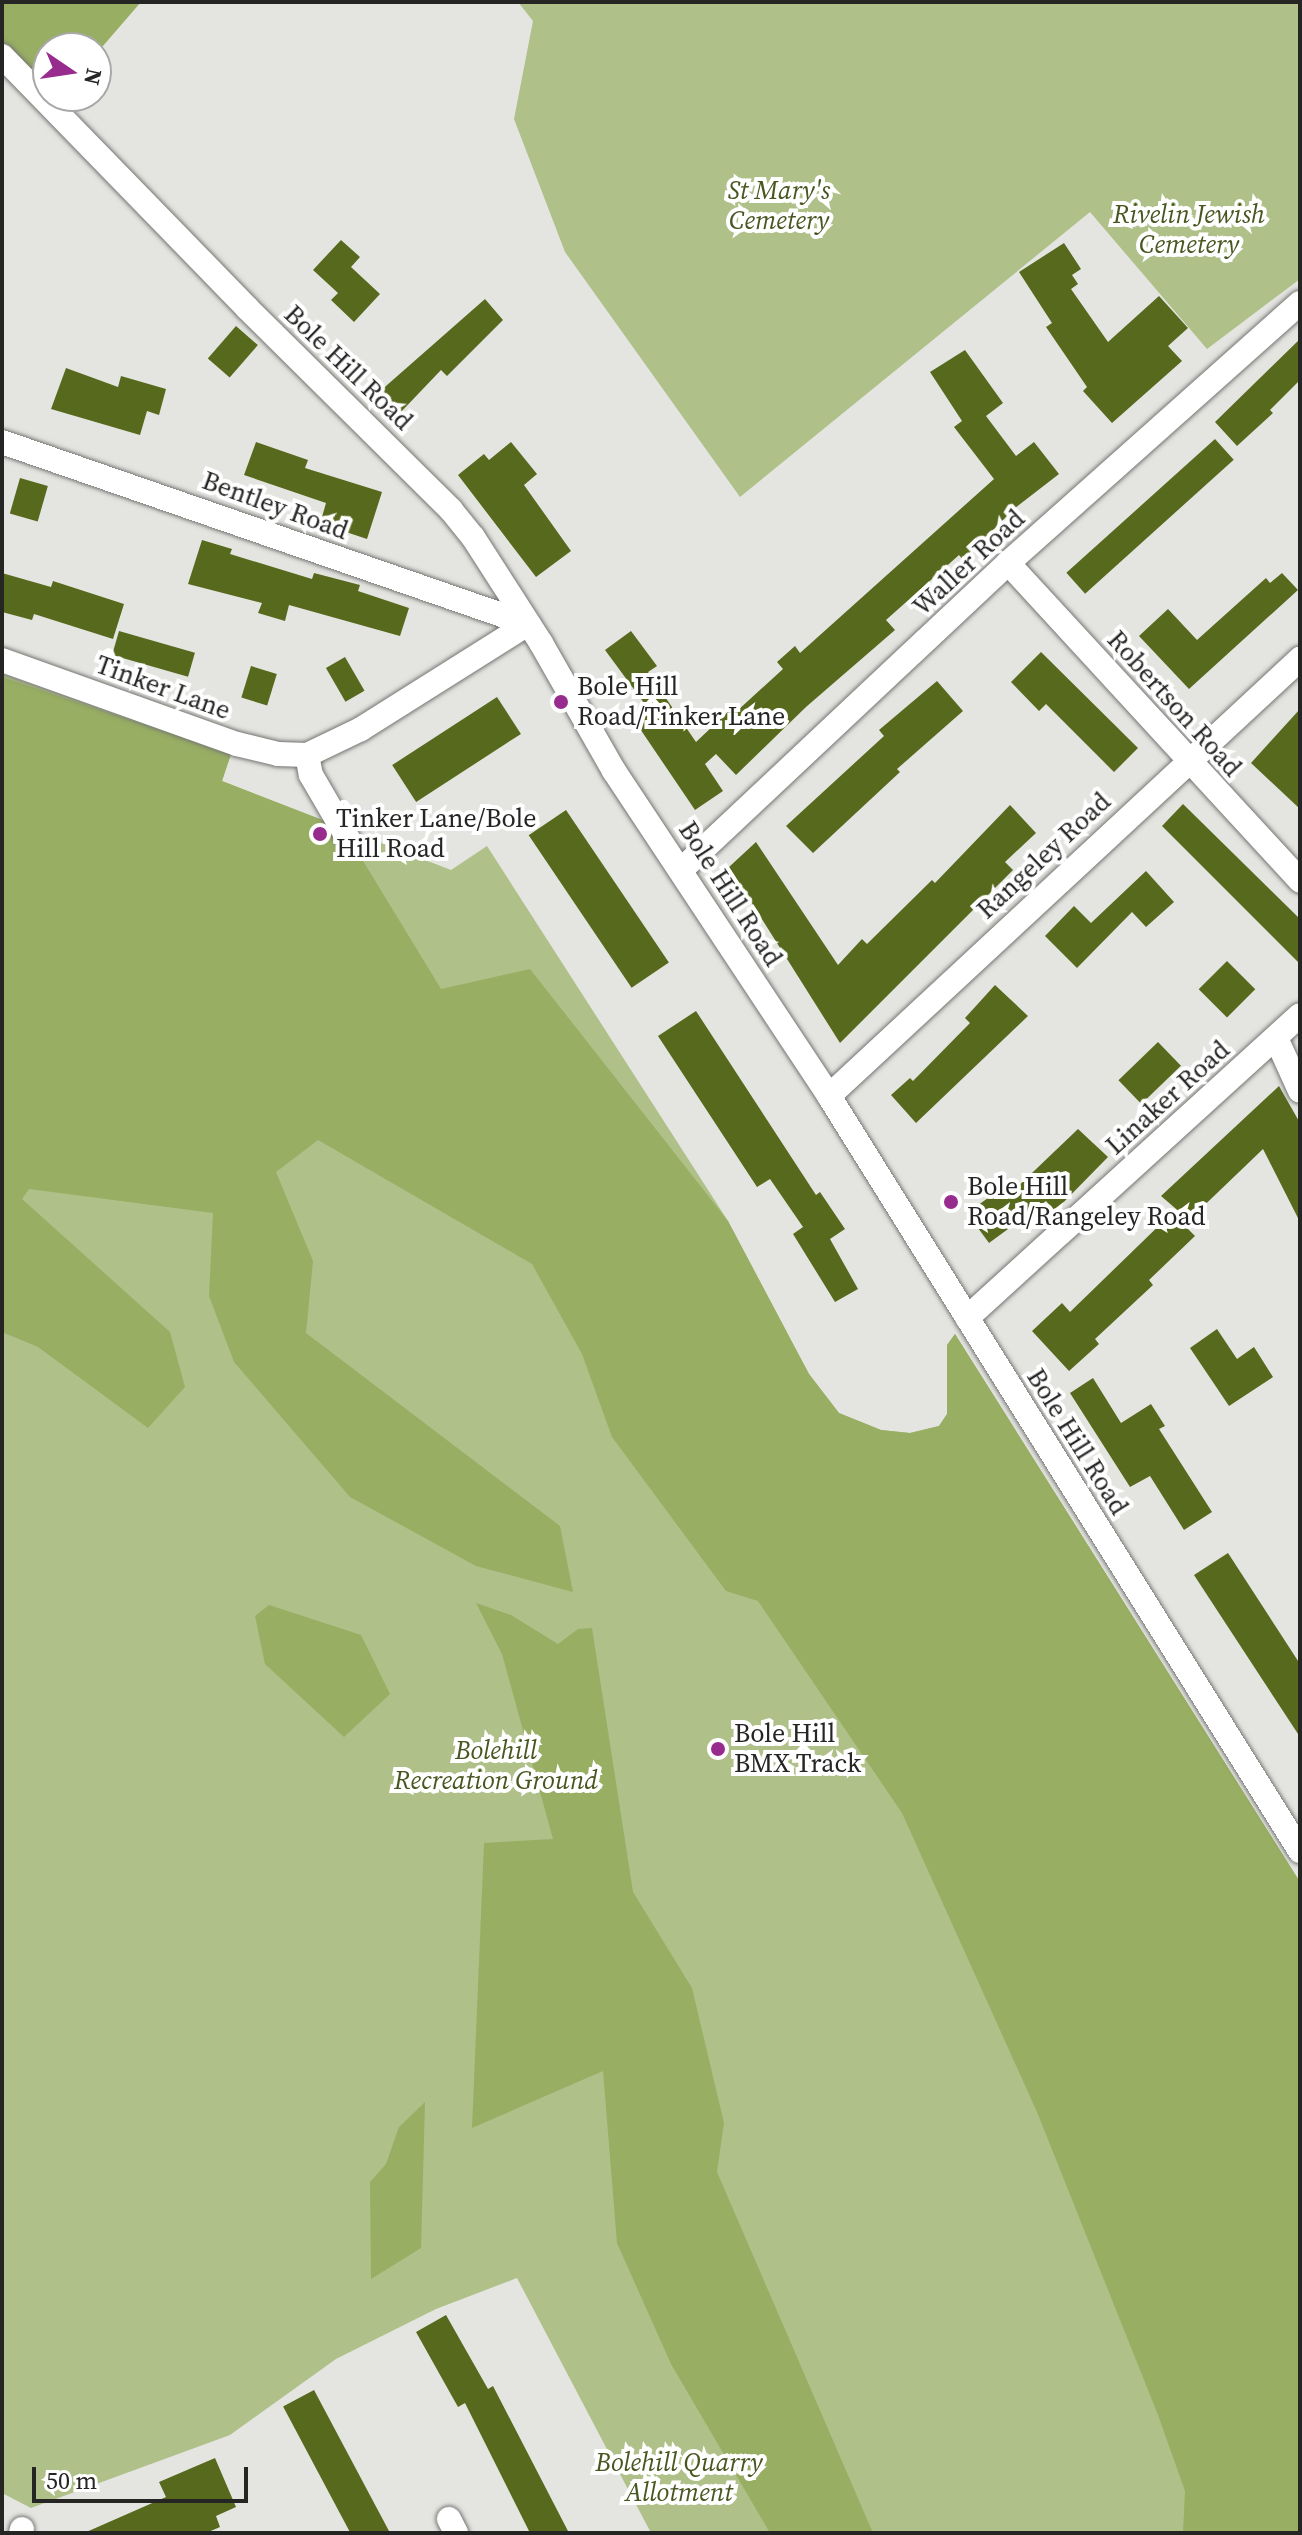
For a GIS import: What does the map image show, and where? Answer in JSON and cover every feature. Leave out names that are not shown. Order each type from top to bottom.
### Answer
[{"type":"street","name":"Bole Hill Road","points":[[2,56],[247,308],[451,510],[528,624],[614,771],[829,1096],[1300,1851]]},
{"type":"street","name":"Waller Road","points":[[681,870],[1008,563],[1300,303]]},
{"type":"street","name":"Bentley Road","points":[[2,442],[528,624]]},
{"type":"street","name":"Robertson Road","points":[[1008,563],[1300,881]]},
{"type":"street","points":[[350,842],[311,775],[307,755],[361,729],[528,624]]},
{"type":"street","name":"Rangeley Road","points":[[829,1096],[1187,760],[1300,659]]},
{"type":"street","name":"Tinker Lane","points":[[2,660],[237,744],[278,754],[307,755]]},
{"type":"street","name":"Linaker Road","points":[[967,1318],[1300,1015]]},
{"type":"street","points":[[1276,1038],[1300,1091]]},
{"type":"green space","points":[[2,2],[141,2],[112,36],[112,32],[32,32],[32,92],[2,68]]},
{"type":"green space","name":"St Mary's Cemetery","points":[[518,2],[1300,2],[1300,279],[1207,349],[1090,212],[740,497],[565,252],[514,119],[533,21]]},
{"type":"green space","name":"Bolehill Recreation Ground","points":[[2,674],[231,754],[222,781],[451,870],[487,846],[728,1221],[809,1374],[839,1413],[881,1430],[910,1433],[939,1426],[947,1414],[947,1345],[955,1334],[1300,1882],[1300,2533],[651,2533],[517,2278],[436,2309],[336,2359],[230,2435],[31,2508],[2,2493]]},
{"type":"green space","points":[[2,677],[231,754],[222,781],[343,828],[441,989],[530,969],[728,1221],[809,1374],[839,1413],[881,1430],[910,1433],[939,1426],[947,1414],[947,1345],[955,1334],[1300,1882],[1300,2533],[1183,2533],[1185,2491],[1158,2415],[1037,2112],[902,1813],[758,1601],[726,1591],[612,1437],[582,1354],[532,1264],[318,1140],[276,1172],[313,1261],[306,1333],[560,1526],[573,1592],[476,1566],[350,1497],[234,1362],[209,1296],[213,1213],[29,1189],[22,1199],[170,1332],[185,1387],[148,1428],[38,1347],[2,1332]]},
{"type":"green space","points":[[476,1603],[511,1615],[558,1644],[578,1629],[592,1628],[633,1892],[692,1988],[724,2123],[717,2172],[873,2533],[770,2533],[671,2364],[617,2243],[603,2071],[472,2128],[484,1843],[553,1839],[502,1654]]},
{"type":"green space","points":[[269,1605],[361,1635],[390,1694],[344,1737],[265,1664],[255,1616]]},
{"type":"green space","points":[[425,2102],[421,2248],[371,2279],[370,2182],[386,2164],[399,2127]]},
{"type":"building","points":[[341,240],[360,257],[351,267],[380,294],[354,322],[331,300],[338,293],[313,270]]},
{"type":"building","points":[[1064,243],[1081,269],[1072,275],[1078,284],[1071,289],[1108,342],[1159,296],[1188,328],[1168,346],[1182,361],[1112,423],[1083,391],[1087,387],[1046,327],[1052,323],[1019,272]]},
{"type":"building","points":[[485,299],[503,320],[447,376],[441,370],[399,414],[378,393]]},
{"type":"building","points":[[236,326],[258,345],[230,377],[208,358]]},
{"type":"building","points":[[1300,339],[1300,380],[1270,410],[1273,413],[1237,446],[1215,422]]},
{"type":"building","points":[[965,350],[1003,403],[986,416],[1016,456],[1034,442],[1059,474],[1015,508],[963,560],[959,555],[886,620],[895,630],[806,707],[736,775],[716,754],[705,764],[723,791],[695,810],[632,717],[647,707],[605,650],[631,631],[657,666],[648,672],[696,742],[733,707],[737,711],[783,669],[777,662],[795,646],[800,653],[994,479],[954,427],[962,421],[930,372]]},
{"type":"building","points":[[66,368],[118,387],[121,376],[166,389],[159,415],[147,411],[140,435],[51,409]]},
{"type":"building","points":[[1215,439],[1234,460],[1085,594],[1066,573]]},
{"type":"building","points":[[256,442],[308,460],[305,468],[382,492],[367,539],[343,531],[345,525],[322,517],[326,503],[244,475]]},
{"type":"building","points":[[511,442],[537,474],[524,485],[571,551],[536,577],[458,475],[484,454],[489,460]]},
{"type":"building","points":[[20,478],[48,486],[38,522],[10,514]]},
{"type":"building","points":[[202,540],[232,549],[230,554],[312,579],[314,573],[360,585],[358,591],[409,608],[400,636],[289,605],[285,621],[258,613],[262,603],[188,584]]},
{"type":"building","points":[[2,573],[51,587],[53,581],[124,604],[113,639],[34,614],[32,620],[2,612]]},
{"type":"building","points":[[1282,573],[1298,590],[1189,689],[1139,636],[1168,609],[1197,640],[1266,578],[1270,583]]},
{"type":"building","points":[[119,631],[195,653],[188,677],[112,655]]},
{"type":"building","points":[[1041,652],[1138,748],[1114,772],[1046,704],[1039,711],[1011,682]]},
{"type":"building","points":[[345,657],[365,691],[345,702],[326,668]]},
{"type":"building","points":[[251,666],[277,674],[267,705],[241,698]]},
{"type":"building","points":[[937,681],[963,711],[897,769],[900,772],[813,853],[786,826],[884,736],[879,730]]},
{"type":"building","points":[[497,697],[521,734],[416,802],[392,765]]},
{"type":"building","points":[[1300,709],[1300,809],[1251,763]]},
{"type":"building","points":[[1183,804],[1300,919],[1300,964],[1162,826]]},
{"type":"building","points":[[1010,805],[1036,833],[1005,862],[1013,870],[840,1043],[729,867],[756,842],[838,965],[862,939],[867,944],[932,880],[935,883]]},
{"type":"building","points":[[566,810],[669,963],[632,988],[529,835]]},
{"type":"building","points":[[1146,871],[1174,902],[1146,927],[1132,912],[1077,968],[1045,936],[1074,906],[1091,923]]},
{"type":"building","points":[[1227,961],[1255,989],[1227,1018],[1199,989]]},
{"type":"building","points":[[995,985],[1028,1016],[916,1123],[891,1095],[910,1078],[913,1081],[970,1023],[965,1018]]},
{"type":"building","points":[[696,1011],[816,1195],[820,1192],[845,1229],[830,1239],[858,1289],[835,1302],[793,1234],[803,1227],[770,1179],[757,1187],[658,1036]]},
{"type":"building","points":[[1158,1042],[1181,1066],[1141,1104],[1118,1080]]},
{"type":"building","points":[[1279,1086],[1300,1123],[1300,1222],[1263,1149],[1189,1220],[1161,1196]]},
{"type":"building","points":[[1078,1129],[1108,1157],[1055,1211],[1046,1201],[989,1243],[967,1213],[1002,1188],[1008,1196]]},
{"type":"building","points":[[1172,1213],[1195,1236],[1149,1280],[1153,1285],[1095,1339],[1099,1344],[1069,1371],[1032,1331],[1062,1303],[1070,1312]]},
{"type":"building","points":[[1217,1329],[1237,1359],[1254,1347],[1273,1377],[1229,1406],[1190,1348]]},
{"type":"building","points":[[1093,1378],[1121,1423],[1151,1404],[1165,1426],[1159,1429],[1212,1512],[1184,1530],[1150,1476],[1130,1487],[1070,1393]]},
{"type":"building","points":[[1228,1553],[1300,1664],[1300,1737],[1194,1575]]},
{"type":"building","points":[[446,2315],[488,2389],[493,2386],[569,2533],[530,2533],[465,2403],[458,2407],[416,2332]]},
{"type":"building","points":[[314,2390],[390,2533],[350,2533],[283,2406]]},
{"type":"building","points":[[215,2458],[236,2507],[216,2516],[220,2527],[206,2533],[84,2533],[166,2497],[159,2482]]},
{"type":"place","name":"Bole Hill Road/Tinker Lane","points":[[561,702]]},
{"type":"place","name":"Tinker Lane/Bole Hill Road","points":[[320,834]]},
{"type":"place","name":"Bole Hill Road/Rangeley Road","points":[[951,1202]]},
{"type":"place","name":"Bole Hill BMX Track","points":[[718,1749]]},
{"type":"park label","name":"Rivelin Jewish Cemetery","points":[[1189,230]]},
{"type":"park label","name":"Bolehill Quarry Allotment","points":[[679,2478]]}]
